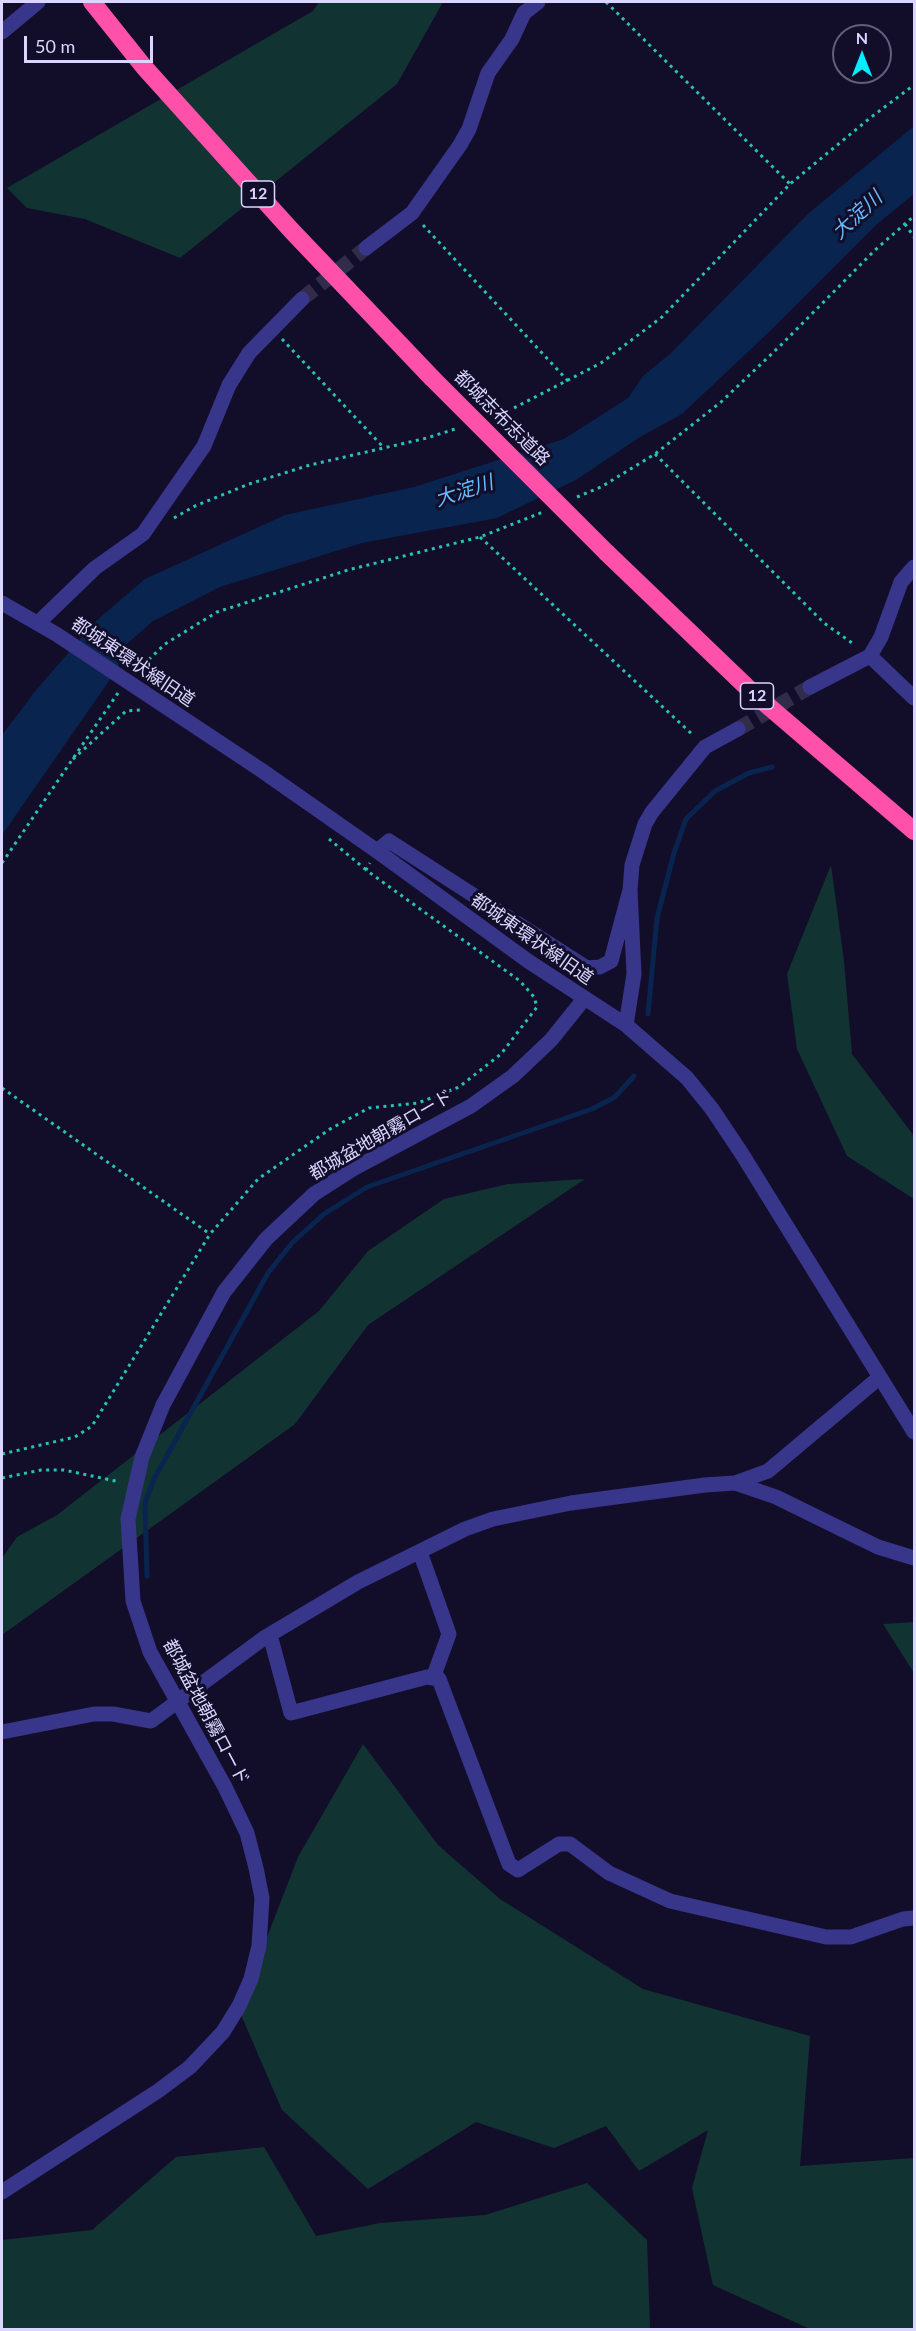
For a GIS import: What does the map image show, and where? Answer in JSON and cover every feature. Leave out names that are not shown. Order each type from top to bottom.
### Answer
[{"type":"highway","name":"都城志布志道路","points":[[92,2],[144,67],[291,231],[432,378],[607,553],[753,693],[915,831]]},
{"type":"street","points":[[6,26],[38,2]]},
{"type":"street","points":[[366,248],[412,213],[460,145],[469,129],[488,73],[512,39],[524,13],[538,2]]},
{"type":"street","points":[[38,623],[94,568],[143,534],[204,446],[229,385],[249,352],[302,299]]},
{"type":"street","points":[[810,687],[870,656],[881,637],[901,582],[915,567]]},
{"type":"street","name":"都城東環状線旧道","points":[[2,603],[56,634],[377,851],[472,922],[626,1025],[687,1078],[712,1109],[915,1432]]},
{"type":"street","points":[[870,656],[915,698]]},
{"type":"street","points":[[626,1025],[634,974],[630,890],[632,865],[645,824],[652,812],[705,747],[738,729]]},
{"type":"street","points":[[377,851],[389,841],[587,968],[600,967],[611,961],[630,890]]},
{"type":"street","name":"都城盆地朝霧ロード","points":[[2,2192],[158,2091],[190,2067],[223,2032],[239,2006],[250,1979],[259,1946],[261,1898],[247,1833],[225,1787],[150,1652],[133,1601],[128,1519],[142,1457],[163,1404],[224,1292],[266,1239],[314,1194],[353,1169],[471,1106],[513,1076],[551,1040],[584,999]]},
{"type":"street","points":[[2,1732],[94,1714],[113,1714],[151,1721],[270,1635],[358,1582],[465,1529],[493,1519],[571,1503],[735,1483],[768,1471],[880,1377]]},
{"type":"street","points":[[735,1483],[776,1497],[878,1547],[915,1558]]},
{"type":"street","points":[[420,1552],[449,1634],[433,1678]]},
{"type":"street","points":[[270,1635],[291,1713],[427,1677],[439,1679],[509,1864],[518,1869],[559,1844],[570,1844],[609,1873],[670,1901],[826,1937],[851,1936],[903,1919],[915,1918]]},
{"type":"path","points":[[606,2],[790,184]]},
{"type":"path","points":[[489,417],[510,410],[601,363],[662,317],[790,184],[870,118],[915,85]]},
{"type":"path","points":[[412,213],[568,381]]},
{"type":"path","points":[[870,656],[824,623],[655,454],[721,402],[781,345],[874,250],[915,216]]},
{"type":"path","points":[[905,223],[915,237]]},
{"type":"path","points":[[273,329],[384,448]]},
{"type":"path","points":[[143,534],[195,506],[249,484],[310,465],[427,438],[468,424]]},
{"type":"path","points":[[2,864],[125,680],[165,644],[217,612],[348,570],[480,537],[705,747]]},
{"type":"path","points":[[72,760],[126,711],[136,709],[144,711]]},
{"type":"path","points":[[2,1454],[75,1437],[92,1426],[210,1234],[258,1179],[330,1129],[369,1108],[417,1103],[459,1087],[501,1054],[537,1007],[534,997],[520,981],[366,870],[377,851]]},
{"type":"path","points":[[2,1088],[210,1234]]},
{"type":"path","points":[[2,1478],[41,1470],[64,1470],[134,1485]]},
{"type":"green space","points":[[319,2],[443,2],[397,84],[180,258],[85,219],[27,208],[7,188],[313,11]]},
{"type":"green space","points":[[831,865],[844,961],[852,1054],[914,1136],[914,1199],[847,1156],[797,1049],[787,974]]},
{"type":"green space","points":[[585,1179],[368,1325],[295,1424],[2,1635],[2,1558],[17,1537],[57,1515],[319,1311],[368,1251],[444,1199],[508,1184]]},
{"type":"green space","points":[[914,1622],[914,1673],[883,1624]]},
{"type":"green space","points":[[363,1744],[438,1845],[500,1899],[643,1989],[810,2036],[800,2166],[914,2158],[914,2329],[810,2329],[713,2285],[692,2188],[708,2130],[639,2171],[606,2126],[554,2148],[476,2122],[368,2189],[282,2110],[239,2010],[298,1857]]},
{"type":"green space","points":[[264,2147],[316,2236],[380,2223],[485,2215],[587,2183],[647,2240],[650,2329],[2,2329],[2,2240],[92,2230],[176,2157]]},
{"type":"water","name":"大淀川","points":[[914,126],[914,194],[876,225],[768,333],[682,414],[640,437],[576,480],[497,518],[362,543],[220,587],[153,621],[121,649],[118,668],[2,835],[2,735],[37,689],[96,621],[145,579],[285,515],[414,487],[564,439],[628,398],[643,376],[671,353],[809,213]]},
{"type":"waterway","points":[[648,1014],[657,918],[674,853],[686,819],[715,791],[749,773],[772,767]]},
{"type":"waterway","points":[[147,1576],[145,1503],[154,1479],[268,1273],[292,1243],[324,1214],[367,1187],[592,1109],[615,1097],[634,1076]]},
{"type":"tunnel","points":[[302,299],[366,248]]},
{"type":"tunnel","points":[[738,729],[810,687]]}]
